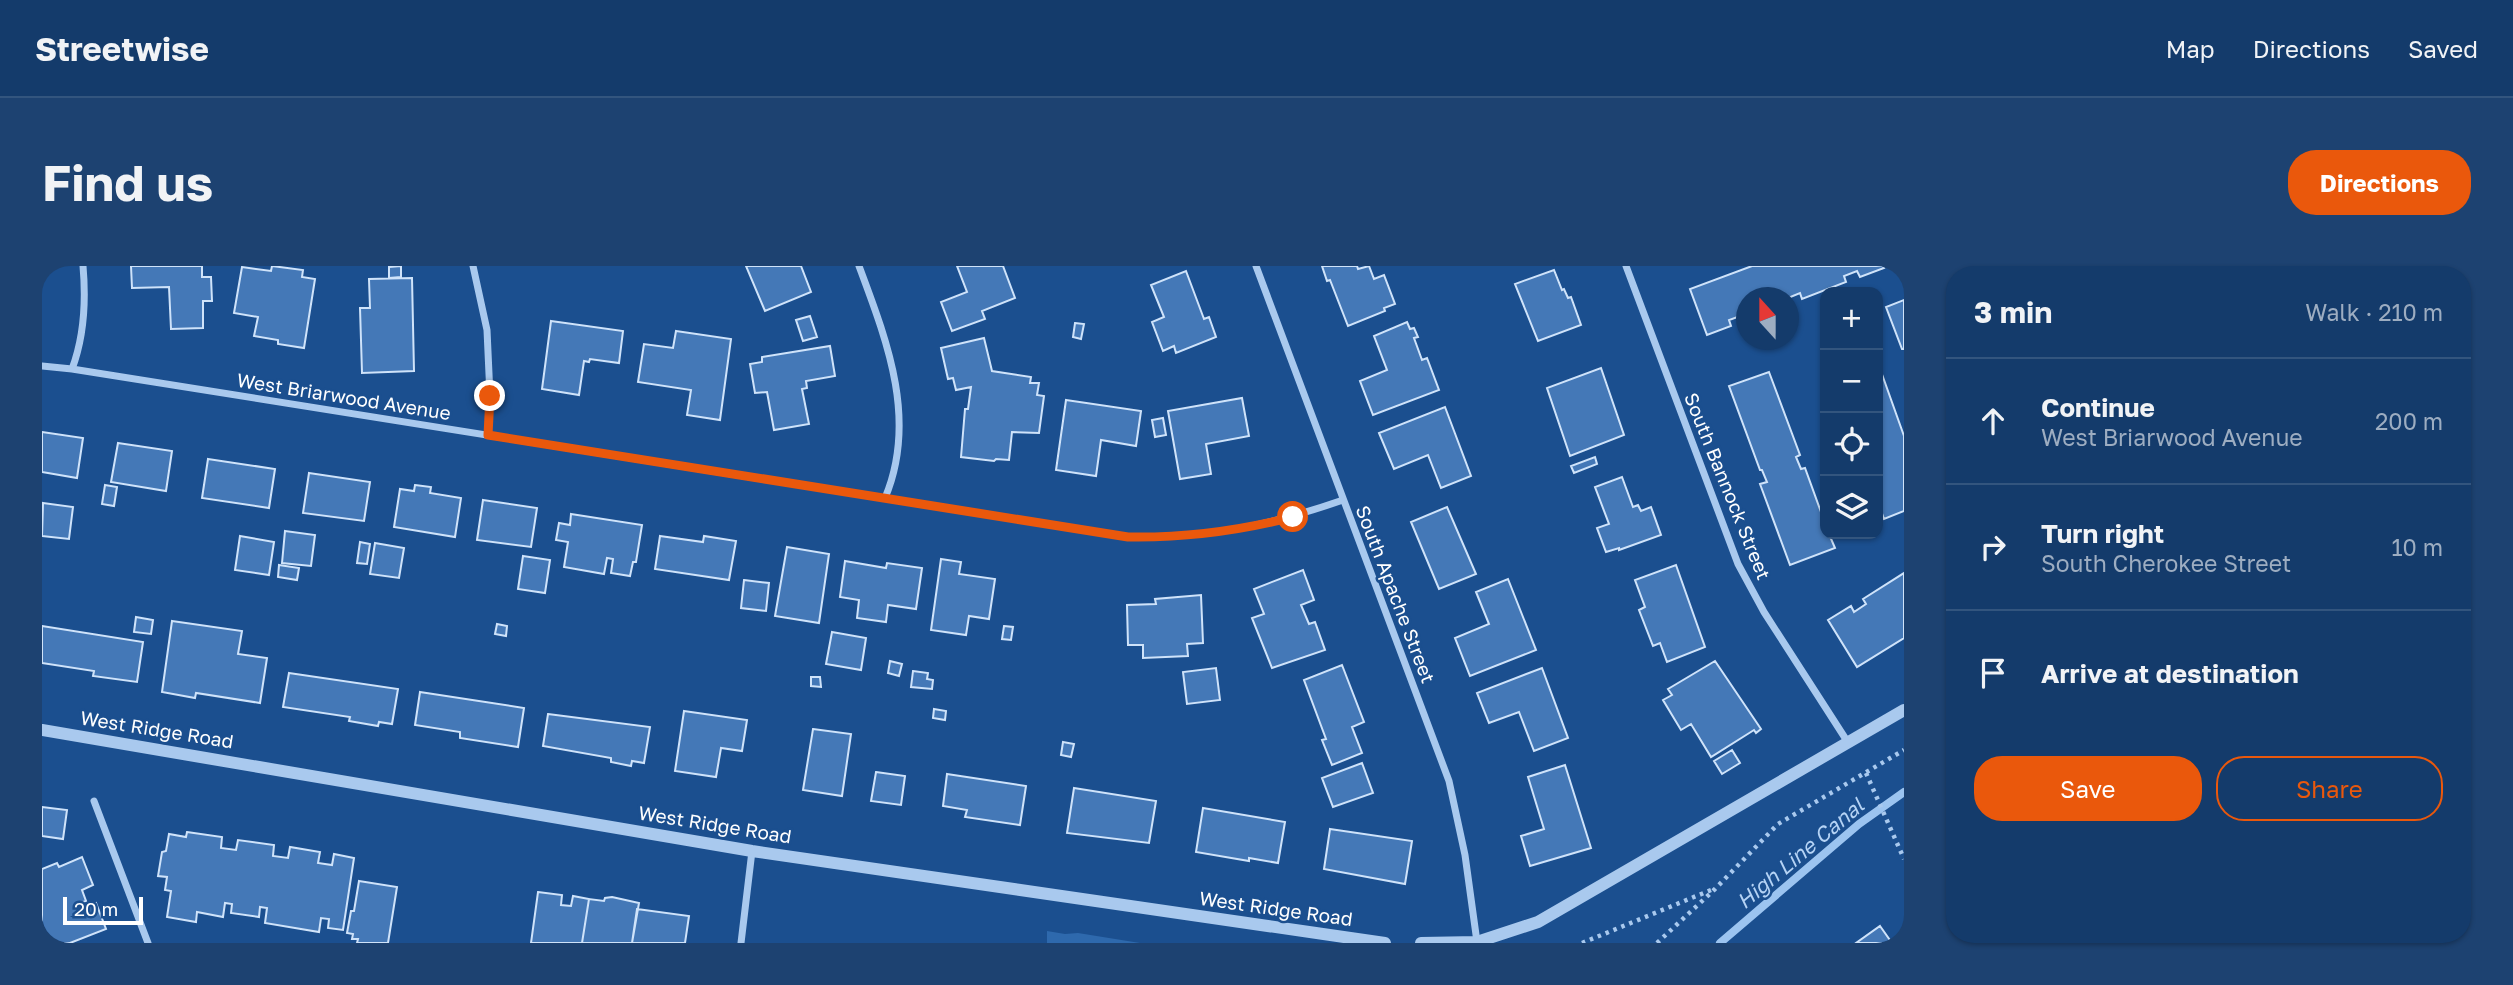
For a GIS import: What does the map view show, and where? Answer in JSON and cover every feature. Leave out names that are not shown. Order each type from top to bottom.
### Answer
[{"type":"street","points":[[72,369],[81,331],[85,288],[83,266]]},
{"type":"street","points":[[473,266],[487,330],[490,396],[488,435]]},
{"type":"street","points":[[859,266],[875,306],[897,383],[900,440],[892,481],[885,498]]},
{"type":"street","name":"South Apache Street","points":[[1256,266],[1449,781],[1465,855],[1476,942]]},
{"type":"street","name":"South Bannock Street","points":[[1626,266],[1738,564],[1764,612],[1847,741]]},
{"type":"street","name":"West Briarwood Avenue","points":[[42,366],[1128,537],[1197,535],[1250,528],[1293,517],[1343,499]]},
{"type":"street","points":[[1847,741],[1904,704]]},
{"type":"street","points":[[1421,943],[1476,942],[1538,922],[1904,710]]},
{"type":"street","name":"West Ridge Road","points":[[42,730],[752,851],[1385,943]]},
{"type":"street","points":[[94,801],[148,943]]},
{"type":"street","points":[[741,943],[752,851]]},
{"type":"path","points":[[1657,943],[1778,824],[1904,751]]},
{"type":"path","points":[[1866,773],[1903,858]]},
{"type":"path","points":[[1583,943],[1715,888]]},
{"type":"shaded area","points":[[1047,931],[1078,933],[1140,943],[1047,943]]},
{"type":"building","points":[[131,266],[202,266],[202,277],[211,277],[212,301],[203,301],[203,328],[171,329],[169,287],[132,288]]},
{"type":"building","points":[[272,266],[303,270],[302,277],[315,279],[304,348],[278,344],[278,340],[254,336],[258,317],[234,313],[242,267],[271,271]]},
{"type":"building","points":[[401,266],[401,277],[389,278],[389,267]]},
{"type":"building","points":[[746,266],[801,266],[811,292],[765,311]]},
{"type":"building","points":[[957,266],[1003,266],[1015,298],[982,311],[985,319],[952,331],[941,302],[967,292]]},
{"type":"building","points":[[1322,266],[1357,266],[1358,269],[1369,266],[1374,279],[1384,275],[1395,304],[1384,308],[1385,311],[1348,326]]},
{"type":"building","points":[[1752,266],[1884,268],[1860,277],[1857,271],[1844,276],[1846,282],[1833,287],[1820,287],[1820,292],[1802,299],[1799,287],[1736,287],[1736,318],[1729,320],[1731,326],[1707,335],[1690,289]]},
{"type":"building","points":[[1554,270],[1562,290],[1564,289],[1568,298],[1571,297],[1581,325],[1538,341],[1515,284]]},
{"type":"building","points":[[1186,271],[1204,319],[1209,317],[1216,337],[1176,353],[1174,346],[1163,351],[1152,322],[1164,317],[1151,285]]},
{"type":"building","points":[[412,278],[414,371],[362,373],[360,308],[370,308],[369,279]]},
{"type":"building","points":[[1904,300],[1904,349],[1902,349],[1886,307]]},
{"type":"building","points":[[810,316],[817,337],[803,341],[796,320]]},
{"type":"building","points":[[551,321],[623,331],[619,363],[590,359],[589,362],[584,361],[579,395],[542,389]]},
{"type":"building","points":[[1407,322],[1410,329],[1414,328],[1418,337],[1414,338],[1422,360],[1427,358],[1439,390],[1373,415],[1360,381],[1387,370],[1374,336]]},
{"type":"building","points":[[1075,323],[1084,324],[1081,339],[1073,337]]},
{"type":"building","points":[[676,331],[731,339],[720,420],[687,415],[691,390],[638,382],[644,344],[673,348]]},
{"type":"building","points":[[984,338],[992,371],[1031,377],[1030,383],[1039,383],[1037,395],[1044,396],[1039,433],[1012,432],[1009,460],[961,457],[965,409],[968,409],[971,387],[956,390],[953,378],[948,379],[941,348]]},
{"type":"building","points":[[830,346],[835,376],[806,381],[807,388],[802,389],[809,424],[774,430],[767,392],[755,393],[750,364],[762,362],[762,357]]},
{"type":"building","points":[[1601,368],[1624,435],[1570,456],[1547,388]]},
{"type":"building","points":[[1769,372],[1800,455],[1796,457],[1801,469],[1805,468],[1820,509],[1820,539],[1831,539],[1835,548],[1790,565],[1760,484],[1767,482],[1729,386]]},
{"type":"building","points":[[1883,377],[1904,436],[1904,511],[1884,519]]},
{"type":"building","points":[[1242,398],[1249,436],[1206,444],[1211,474],[1180,479],[1168,411]]},
{"type":"building","points":[[1066,400],[1141,411],[1136,446],[1101,440],[1096,476],[1056,470]]},
{"type":"building","points":[[1445,407],[1471,476],[1441,488],[1428,455],[1394,469],[1379,433]]},
{"type":"building","points":[[1163,418],[1166,435],[1155,437],[1152,420]]},
{"type":"building","points":[[42,432],[83,438],[77,478],[42,472]]},
{"type":"building","points":[[118,443],[172,451],[166,491],[111,482]]},
{"type":"building","points":[[1595,457],[1597,464],[1574,473],[1571,466]]},
{"type":"building","points":[[208,459],[275,469],[269,508],[202,498]]},
{"type":"building","points":[[309,473],[370,482],[364,521],[303,513]]},
{"type":"building","points":[[1622,477],[1633,507],[1638,505],[1641,511],[1651,507],[1661,535],[1606,552],[1597,528],[1609,524],[1595,487]]},
{"type":"building","points":[[105,485],[117,487],[114,506],[102,504]]},
{"type":"building","points":[[415,485],[431,487],[430,493],[461,498],[455,537],[394,527],[400,489],[414,491]]},
{"type":"building","points":[[483,500],[537,508],[531,547],[477,540]]},
{"type":"building","points":[[43,503],[73,507],[69,539],[42,536]]},
{"type":"building","points":[[1447,507],[1476,574],[1439,589],[1411,522]]},
{"type":"building","points":[[571,514],[642,525],[636,562],[633,562],[630,576],[611,573],[613,559],[607,558],[604,574],[564,567],[568,542],[556,540],[559,523],[570,525]]},
{"type":"building","points":[[285,531],[315,535],[311,566],[282,563]]},
{"type":"building","points":[[240,536],[274,542],[269,575],[235,570]]},
{"type":"building","points":[[660,536],[703,542],[704,536],[736,541],[729,580],[655,569]]},
{"type":"building","points":[[360,542],[370,544],[367,564],[357,563]]},
{"type":"building","points":[[375,543],[404,548],[399,578],[370,574]]},
{"type":"building","points":[[787,547],[829,554],[819,623],[775,616]]},
{"type":"building","points":[[523,556],[550,560],[545,593],[518,589]]},
{"type":"building","points":[[941,559],[961,562],[959,574],[995,579],[989,619],[969,616],[966,635],[931,630]]},
{"type":"building","points":[[845,561],[886,568],[887,563],[922,568],[916,609],[888,605],[886,622],[857,618],[859,600],[840,597]]},
{"type":"building","points":[[279,565],[299,568],[297,580],[278,577]]},
{"type":"building","points":[[1676,565],[1705,647],[1667,662],[1660,643],[1653,646],[1639,610],[1645,607],[1635,580]]},
{"type":"building","points":[[1303,570],[1314,600],[1301,605],[1309,624],[1315,622],[1325,650],[1272,668],[1252,618],[1264,614],[1254,589]]},
{"type":"building","points":[[1904,573],[1904,638],[1857,667],[1828,620],[1851,606],[1854,612],[1866,604],[1863,599]]},
{"type":"building","points":[[1508,579],[1536,650],[1470,676],[1455,638],[1489,624],[1476,592]]},
{"type":"building","points":[[744,580],[769,583],[766,611],[741,608]]},
{"type":"building","points":[[1201,595],[1203,643],[1187,644],[1188,656],[1143,658],[1143,645],[1128,645],[1127,605],[1156,604],[1155,599]]},
{"type":"building","points":[[136,617],[153,620],[151,634],[134,632]]},
{"type":"building","points":[[172,621],[242,631],[238,654],[267,658],[260,703],[196,693],[195,698],[162,692]]},
{"type":"building","points":[[497,624],[507,626],[506,636],[495,634]]},
{"type":"building","points":[[42,626],[143,642],[137,682],[93,676],[94,671],[42,663]]},
{"type":"building","points":[[1004,626],[1013,627],[1011,640],[1002,639]]},
{"type":"building","points":[[832,632],[866,638],[861,670],[826,664]]},
{"type":"building","points":[[890,661],[902,664],[899,676],[888,673]]},
{"type":"building","points":[[1715,661],[1761,729],[1756,733],[1754,730],[1711,757],[1691,724],[1681,730],[1663,700],[1672,695],[1668,689]]},
{"type":"building","points":[[1342,665],[1364,722],[1352,727],[1362,753],[1332,765],[1322,740],[1326,739],[1304,680]]},
{"type":"building","points":[[1216,668],[1220,700],[1187,704],[1183,672]]},
{"type":"building","points":[[1542,668],[1568,738],[1534,751],[1519,712],[1489,723],[1477,693]]},
{"type":"building","points":[[913,671],[928,673],[927,679],[933,680],[932,689],[911,687]]},
{"type":"building","points":[[289,673],[398,689],[392,724],[379,722],[378,726],[349,721],[350,717],[283,707]]},
{"type":"building","points":[[811,677],[820,677],[821,687],[811,686]]},
{"type":"building","points":[[420,692],[524,708],[518,747],[460,738],[460,732],[415,725]]},
{"type":"building","points":[[934,709],[946,711],[945,720],[933,718]]},
{"type":"building","points":[[684,711],[747,720],[742,751],[721,748],[716,777],[675,771]]},
{"type":"building","points":[[548,714],[650,727],[644,763],[632,761],[631,766],[611,762],[611,758],[543,746]]},
{"type":"building","points":[[813,729],[851,734],[842,796],[803,790]]},
{"type":"building","points":[[1063,742],[1074,744],[1071,757],[1061,755]]},
{"type":"building","points":[[1732,750],[1740,763],[1722,774],[1714,761]]},
{"type":"building","points":[[1362,763],[1373,793],[1333,807],[1322,778]]},
{"type":"building","points":[[1565,765],[1591,848],[1530,866],[1521,836],[1544,829],[1528,777]]},
{"type":"building","points":[[876,772],[905,776],[901,805],[871,801]]},
{"type":"building","points":[[947,774],[1026,786],[1020,825],[965,817],[967,810],[943,806]]},
{"type":"building","points":[[1074,788],[1156,801],[1149,843],[1067,833]]},
{"type":"building","points":[[42,807],[67,810],[63,839],[42,836]]},
{"type":"building","points":[[1203,808],[1285,822],[1278,863],[1196,852]]},
{"type":"building","points":[[1330,829],[1412,841],[1405,884],[1324,869]]},
{"type":"building","points":[[187,832],[222,837],[221,848],[236,850],[238,840],[274,845],[273,856],[288,858],[290,847],[320,852],[318,863],[332,865],[334,854],[354,858],[343,930],[328,928],[329,919],[321,918],[319,932],[265,923],[267,908],[260,907],[259,917],[231,913],[232,904],[225,903],[223,917],[197,912],[196,922],[167,917],[171,891],[165,890],[167,877],[158,876],[162,852],[166,851],[169,834],[186,837]]},
{"type":"building","points":[[82,857],[93,885],[82,890],[86,901],[80,903],[82,908],[96,903],[106,929],[70,943],[42,943],[42,869],[57,863],[59,867]]},
{"type":"building","points":[[359,881],[397,887],[388,943],[357,943],[358,939],[352,939],[353,934],[347,933]]},
{"type":"building","points":[[538,892],[562,895],[561,905],[571,906],[573,896],[589,899],[582,943],[531,943]]},
{"type":"building","points":[[605,898],[639,903],[632,943],[582,943],[589,899],[604,901]]},
{"type":"building","points":[[637,909],[689,916],[685,943],[632,943]]},
{"type":"building","points":[[1880,926],[1892,943],[1856,943]]},
{"type":"waterway","name":"High Line Canal","points":[[1720,943],[1859,824],[1904,792]]},
{"type":"route","points":[[490,396],[488,435],[1128,537],[1197,535],[1250,528],[1293,517]]}]
